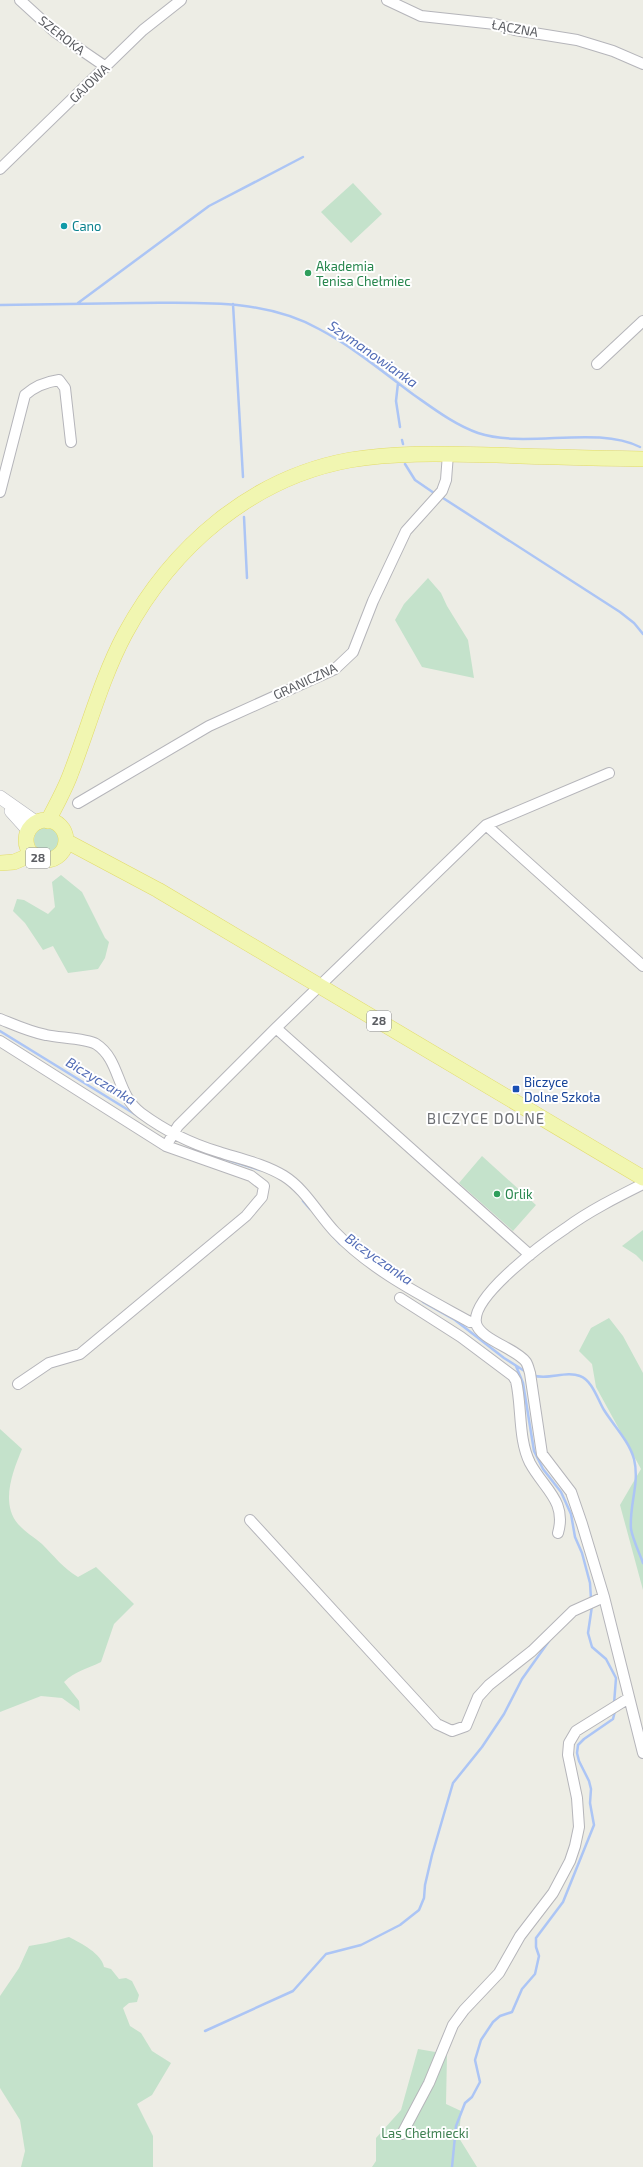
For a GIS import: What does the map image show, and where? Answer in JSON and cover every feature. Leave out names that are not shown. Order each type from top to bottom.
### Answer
[{"type":"main road","points":[[0,799],[39,833],[68,780],[111,664],[124,636],[156,585],[177,558],[197,538],[232,510],[256,494],[287,479],[320,468],[378,456],[448,454],[643,459]]},
{"type":"main road","name":"28","points":[[2,863],[39,833],[64,832],[64,847]]},
{"type":"main road","name":"28","points":[[39,833],[40,859],[49,859],[64,847]]},
{"type":"main road","name":"28","points":[[64,847],[139,879],[643,1178]]},
{"type":"street","name":"SZEROKA","points":[[20,0],[55,32],[106,67]]},
{"type":"street","name":"GAJOWA","points":[[0,169],[143,30],[181,0]]},
{"type":"street","name":"ŁĄCZNA","points":[[387,0],[421,16],[495,24],[515,30],[577,40],[613,51],[643,64]]},
{"type":"street","points":[[597,364],[643,321]]},
{"type":"street","points":[[0,492],[25,395],[34,387],[49,381],[59,380],[65,388],[71,442]]},
{"type":"street","name":"GRANICZNA","points":[[78,803],[209,726],[335,669],[342,663],[353,652],[373,601],[406,531],[442,492],[446,480],[448,454]]},
{"type":"street","points":[[166,1146],[173,1132],[276,1028],[486,825],[608,773]]},
{"type":"street","points":[[486,825],[643,966]]},
{"type":"street","points":[[0,1019],[44,1035],[94,1043],[104,1050],[111,1059],[125,1096],[141,1113],[173,1132],[211,1150],[265,1166],[286,1177],[299,1188],[335,1232],[368,1260],[413,1292],[468,1327],[513,1376],[516,1382],[521,1428],[530,1462],[559,1505],[561,1522],[558,1533]]},
{"type":"street","points":[[276,1028],[530,1255]]},
{"type":"street","points":[[0,1041],[166,1146],[250,1176],[264,1186],[262,1197],[246,1216],[80,1354],[49,1363],[18,1384]]},
{"type":"street","points":[[468,1327],[494,1286],[530,1255],[566,1227],[643,1184]]},
{"type":"street","points":[[400,1298],[468,1327],[478,1328],[525,1361],[531,1377],[542,1454],[571,1492],[599,1599],[629,1698],[643,1753]]},
{"type":"street","points":[[530,1462],[542,1454]]},
{"type":"street","points":[[250,1520],[437,1724],[452,1731],[466,1726],[478,1697],[490,1685],[532,1651],[573,1611],[599,1599]]},
{"type":"street","points":[[402,2134],[429,2083],[453,2025],[464,2010],[499,1973],[520,1936],[544,1905],[563,1876],[575,1846],[579,1827],[577,1798],[568,1755],[569,1743],[576,1731],[629,1698]]},
{"type":"green space","points":[[353,183],[382,214],[351,243],[321,212]]},
{"type":"green space","points":[[428,578],[441,593],[447,606],[468,640],[474,678],[422,667],[395,620],[404,604]]},
{"type":"green space","points":[[47,827],[56,831],[60,840],[56,849],[47,853],[38,849],[34,840],[38,831]]},
{"type":"green space","points":[[61,875],[82,892],[105,938],[109,942],[105,958],[98,969],[68,973],[53,946],[43,950],[25,923],[13,911],[17,899],[24,900],[48,914],[55,907],[52,882]]},
{"type":"green space","name":"Orlik","points":[[482,1156],[536,1205],[513,1231],[459,1183]]},
{"type":"green space","points":[[643,1230],[643,1262],[636,1255],[622,1246]]},
{"type":"green space","points":[[609,1318],[623,1336],[643,1373],[643,1590],[620,1505],[641,1469],[596,1387],[592,1364],[579,1351],[591,1328]]},
{"type":"green space","points":[[0,1429],[22,1449],[12,1477],[9,1497],[13,1516],[18,1524],[42,1544],[68,1570],[78,1577],[96,1567],[134,1604],[114,1624],[101,1662],[77,1673],[64,1682],[79,1701],[80,1711],[62,1698],[41,1696],[0,1712]]},
{"type":"green space","points":[[69,1937],[95,1953],[104,1967],[111,1969],[119,1979],[126,1978],[132,1981],[139,1995],[137,2002],[129,2003],[123,2008],[130,2026],[141,2033],[152,2051],[171,2063],[152,2095],[137,2104],[153,2136],[153,2167],[21,2167],[25,2151],[20,2120],[0,2088],[0,1996],[19,1968],[29,1946]]},
{"type":"green space","name":"Las Chełmiecki","points":[[418,2049],[447,2054],[446,2104],[461,2111],[459,2138],[477,2167],[372,2167],[376,2161],[376,2138],[401,2110]]},
{"type":"waterway","points":[[78,303],[209,206],[303,157]]},
{"type":"waterway","name":"Szymanowianka","points":[[0,305],[206,303],[230,304],[276,312],[298,319],[332,336],[437,411],[469,430],[497,437],[518,439],[582,437],[603,438],[622,441],[640,447]]},
{"type":"waterway","points":[[233,304],[243,477]]},
{"type":"waterway","points":[[398,383],[396,401],[400,427]]},
{"type":"waterway","points":[[402,440],[403,444]]},
{"type":"waterway","points":[[405,464],[415,480],[434,493]]},
{"type":"waterway","points":[[443,498],[620,612],[634,623],[643,634]]},
{"type":"waterway","points":[[244,517],[247,578]]},
{"type":"waterway","name":"Biczyczanka","points":[[0,1031],[138,1116]]},
{"type":"waterway","name":"Biczyczanka","points":[[219,1157],[260,1170]]},
{"type":"waterway","name":"Biczyczanka","points":[[303,1201],[310,1209]]},
{"type":"waterway","name":"Biczyczanka","points":[[330,1233],[340,1244]]},
{"type":"waterway","name":"Biczyczanka","points":[[423,1302],[455,1320],[504,1358],[526,1372]]},
{"type":"waterway","points":[[516,1366],[523,1383],[534,1451],[543,1469],[561,1492],[571,1514],[575,1537],[582,1553],[590,1583],[591,1599]]},
{"type":"waterway","name":"Biczyczanka","points":[[532,1375],[544,1377],[574,1374],[584,1378],[591,1386],[604,1410],[629,1446],[636,1468],[631,1511],[631,1529],[643,1563]]},
{"type":"waterway","points":[[592,1606],[588,1633],[592,1647],[606,1659],[616,1678],[614,1704]]},
{"type":"waterway","points":[[205,2031],[293,1991],[326,1954],[361,1945],[400,1925],[419,1910],[424,1898],[425,1885],[432,1855],[453,1783],[482,1747],[504,1714],[522,1679],[549,1641]]},
{"type":"waterway","points":[[452,2167],[456,2126],[465,2103],[472,2097],[480,2082],[475,2060],[481,2040],[493,2022],[500,2016],[512,2012],[522,1989],[535,1974],[539,1956],[536,1947],[536,1938],[563,1902],[594,1825],[590,1803],[591,1789],[589,1781],[579,1761],[577,1753],[578,1745],[584,1739],[613,1719],[615,1711]]},
{"type":"place","name":"Cano","points":[[64,226]]},
{"type":"place","name":"Akademia Tenisa Chełmiec","points":[[308,273]]},
{"type":"place","name":"Biczyce Dolne Szkoła","points":[[516,1089]]},
{"type":"place","name":"Orlik","points":[[497,1194]]},
{"type":"district","name":"BICZYCE DOLNE","points":[[486,1119]]}]
